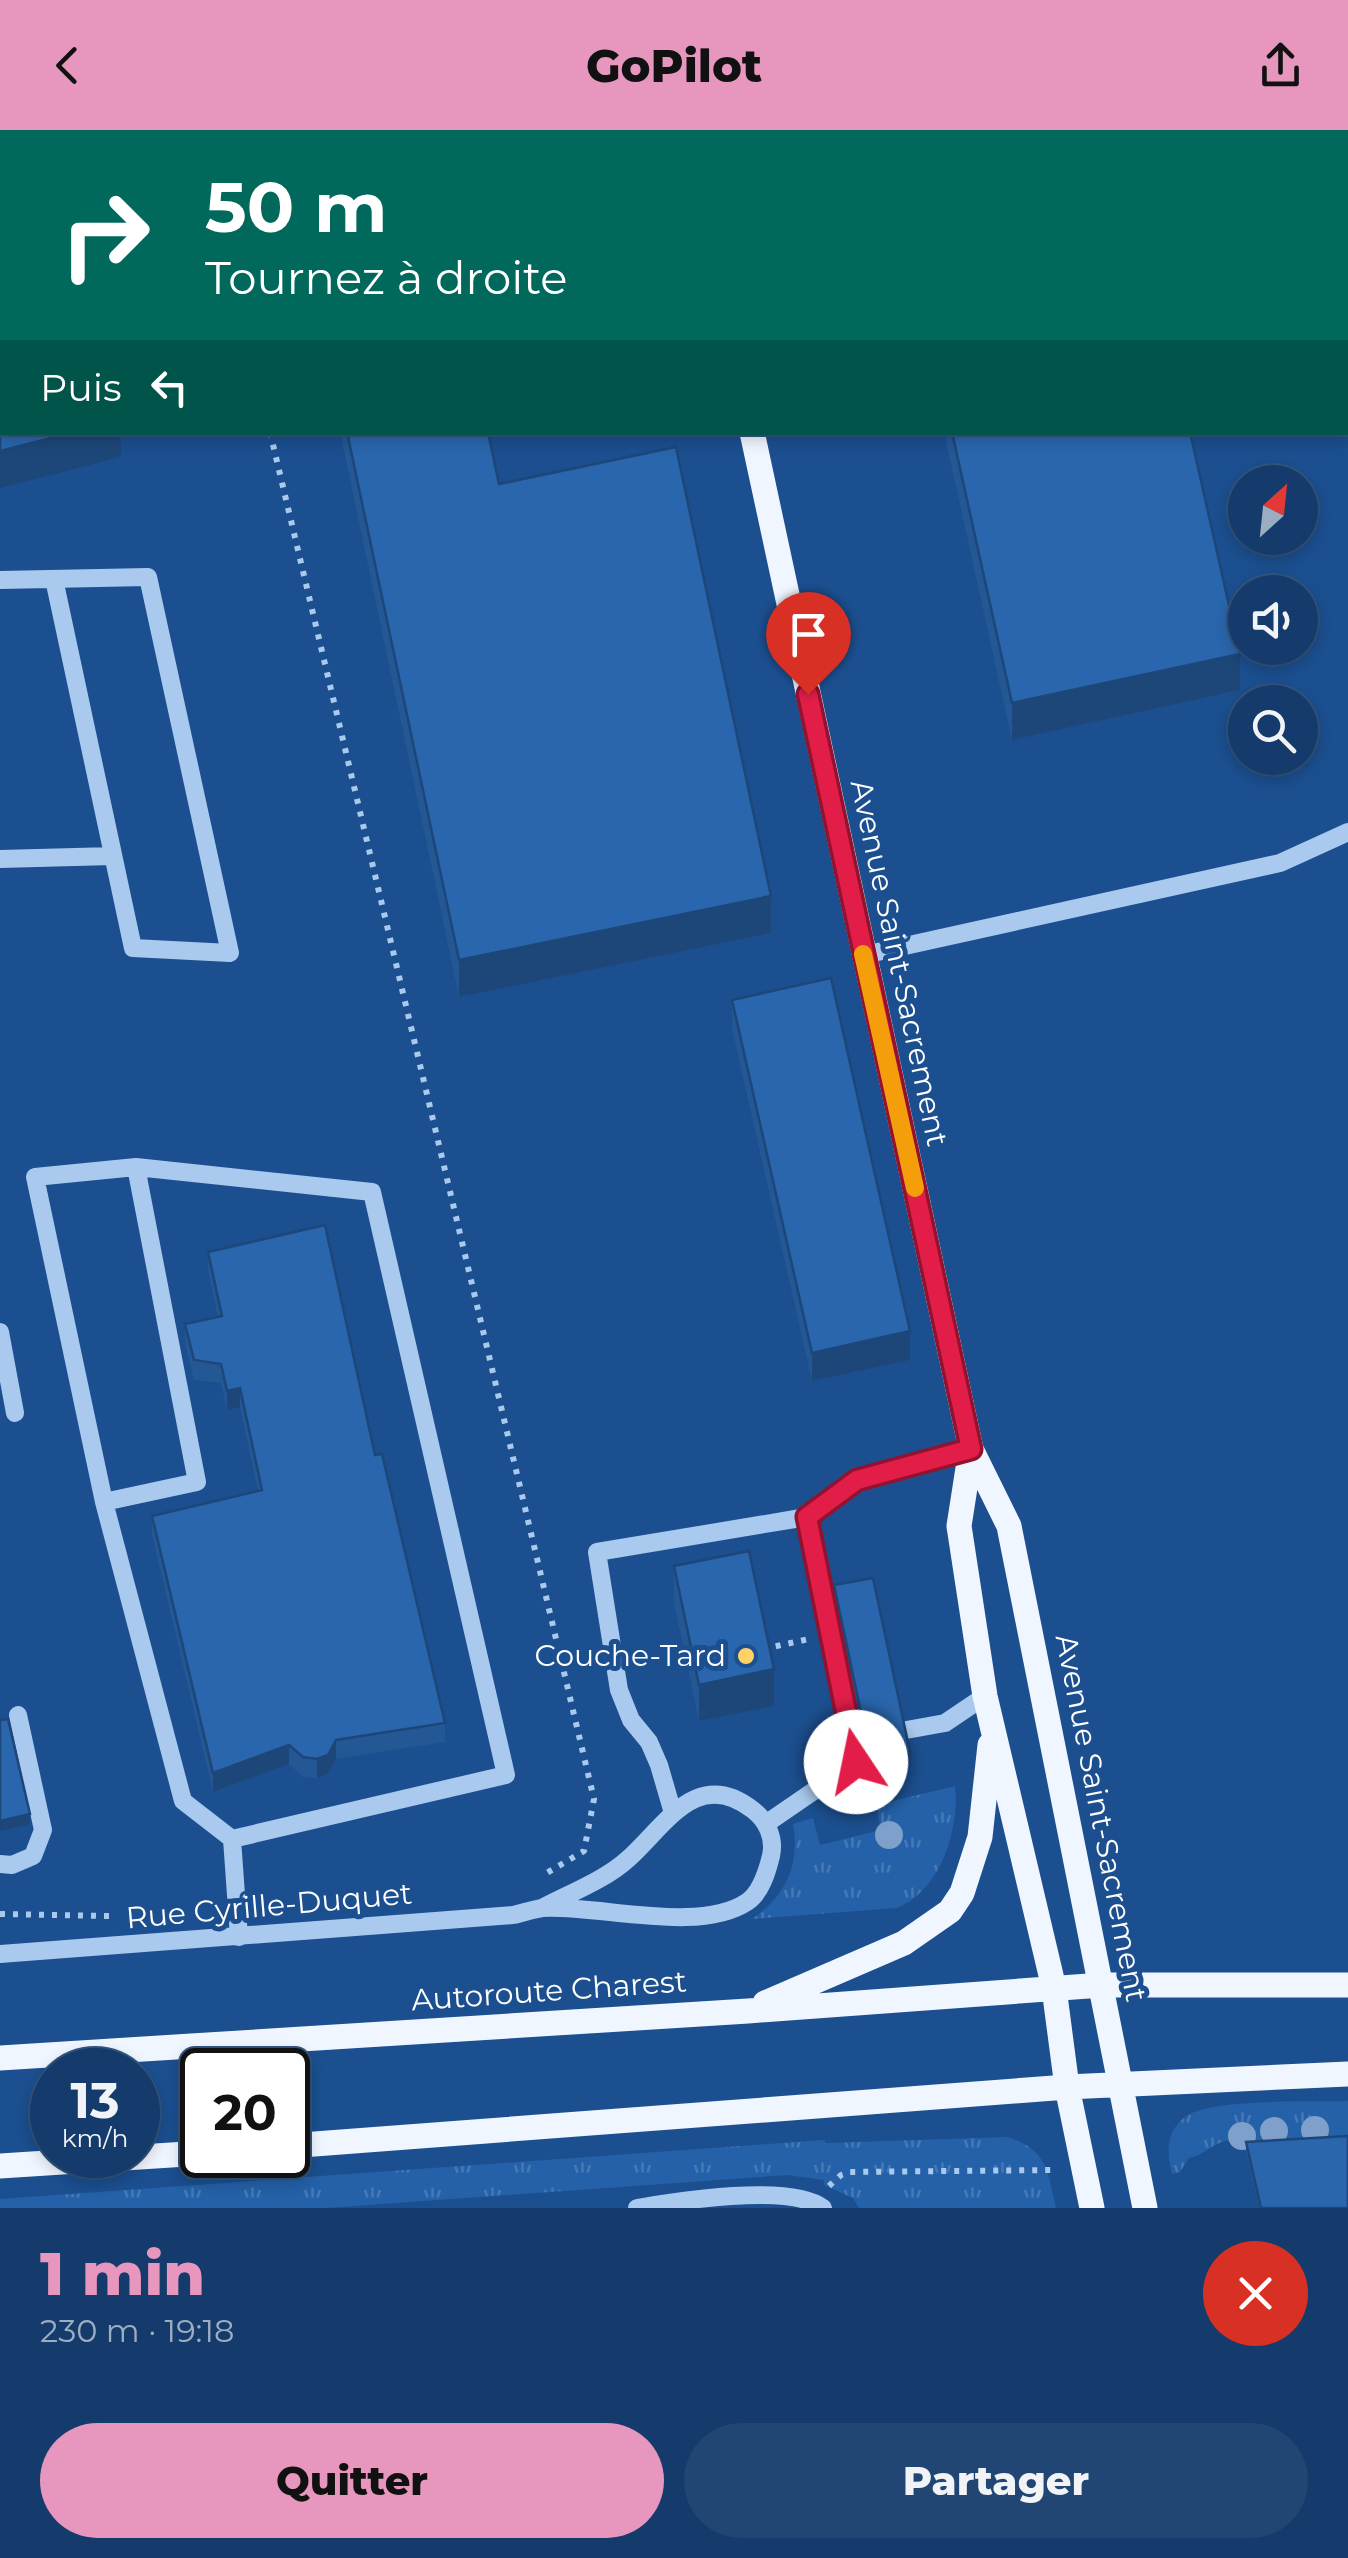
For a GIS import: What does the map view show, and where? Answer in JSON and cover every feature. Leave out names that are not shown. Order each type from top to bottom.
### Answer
[{"type":"main road","name":"Avenue Saint-Sacrement","points":[[753,435],[971,1449],[1010,1526],[1145,2208]]},
{"type":"main road","name":"Avenue Saint-Sacrement","points":[[971,1449],[959,1526],[985,1696],[1054,1988],[1066,2087],[1092,2208]]},
{"type":"main road","points":[[748,2012],[904,1943],[950,1910],[967,1880],[980,1837],[990,1750],[985,1696]]},
{"type":"main road","name":"Autoroute Charest","points":[[0,2058],[748,2012],[1054,1988],[1348,1985]]},
{"type":"main road","points":[[310,2144],[1066,2087],[1348,2074]]},
{"type":"main road","points":[[0,2166],[180,2154]]},
{"type":"street","points":[[0,580],[54,578],[148,578],[230,952],[133,948],[54,578]]},
{"type":"street","points":[[864,955],[1280,863],[1348,832]]},
{"type":"street","points":[[0,859],[112,856]]},
{"type":"street","points":[[104,1502],[197,1482],[136,1167]]},
{"type":"street","points":[[232,1840],[506,1775],[372,1192],[136,1167],[35,1177],[104,1502],[183,1801],[232,1840],[239,1937]]},
{"type":"street","points":[[0,1332],[14,1414]]},
{"type":"street","points":[[673,1813],[649,1742],[631,1720],[619,1690],[598,1552],[807,1517],[857,1480],[971,1449]]},
{"type":"street","points":[[767,1823],[856,1762],[807,1517]]},
{"type":"street","points":[[851,1740],[944,1723],[985,1696]]},
{"type":"street","points":[[0,1864],[12,1866],[33,1856],[43,1830],[18,1715]]},
{"type":"street","name":"Rue Cyrille-Duquet","points":[[0,1954],[513,1915],[542,1908],[626,1861],[673,1813],[695,1797],[723,1794],[750,1808],[767,1823],[773,1847],[766,1877],[750,1901],[730,1910],[706,1917],[542,1908]]},
{"type":"street","points":[[636,2208],[682,2200],[760,2196],[785,2196],[820,2206]]},
{"type":"path","points":[[762,1649],[830,1634]]},
{"type":"path","points":[[820,2206],[832,2181],[850,2172],[1083,2171]]},
{"type":"green space","points":[[955,1786],[954,1821],[944,1857],[925,1888],[912,1900],[897,1908],[752,1919],[774,1900],[788,1878],[794,1853],[793,1824],[813,1818],[820,1845],[881,1830],[876,1805]]},
{"type":"green space","points":[[1348,2101],[1348,2145],[1246,2151],[1231,2140],[1189,2158],[1180,2172],[1172,2174],[1171,2136],[1178,2123],[1198,2111],[1238,2104]]},
{"type":"green space","points":[[1008,2137],[1039,2156],[1048,2173],[1056,2208],[859,2208],[853,2198],[824,2185],[824,2180],[787,2175],[326,2208],[0,2208],[0,2199],[824,2140],[826,2143]]},
{"type":"building","points":[[0,435],[62,435],[0,451]]},
{"type":"building","points":[[348,435],[489,435],[499,484],[676,447],[771,896],[459,960]]},
{"type":"building","points":[[953,435],[1191,435],[1228,601],[1228,657],[1012,703]]},
{"type":"building","points":[[831,978],[910,1331],[812,1353],[732,1000]]},
{"type":"building","points":[[325,1225],[375,1455],[382,1454],[445,1723],[336,1740],[328,1755],[317,1759],[303,1757],[289,1745],[213,1773],[152,1516],[262,1490],[240,1388],[227,1391],[221,1364],[194,1360],[185,1324],[222,1316],[208,1252]]},
{"type":"building","points":[[749,1551],[774,1669],[699,1685],[674,1566]]},
{"type":"building","points":[[873,1578],[910,1752],[871,1760],[834,1585]]},
{"type":"building","points":[[8,1719],[30,1814],[0,1821],[0,1720]]},
{"type":"building","points":[[1348,2136],[1348,2208],[1261,2208],[1246,2142]]},
{"type":"slow traffic","points":[[863,954],[915,1188]]},
{"type":"place","name":"Couche-Tard","points":[[746,1656]]},
{"type":"route","points":[[808,694],[971,1449],[857,1480],[807,1517],[856,1762]]}]
